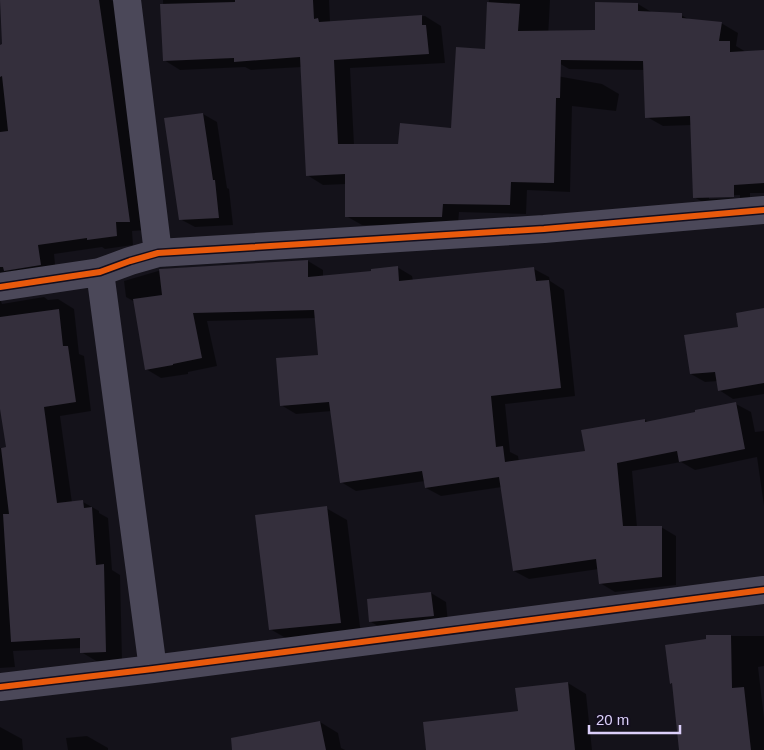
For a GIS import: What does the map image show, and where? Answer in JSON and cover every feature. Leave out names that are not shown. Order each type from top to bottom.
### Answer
[{"type":"street","points":[[127,0],[158,253]]},
{"type":"street","points":[[0,287],[100,272],[158,253],[544,230],[764,210]]},
{"type":"street","points":[[100,272],[153,669]]},
{"type":"street","points":[[0,687],[764,590]]},
{"type":"building","points":[[0,0],[99,0],[130,222],[116,222],[117,236],[38,245],[41,265],[4,271],[3,267],[0,267],[0,132],[8,131],[2,76],[0,77],[0,45],[2,44]]},
{"type":"building","points":[[235,0],[313,0],[314,19],[318,18],[319,22],[422,15],[422,25],[426,25],[429,54],[334,60],[338,144],[398,144],[400,123],[451,128],[456,47],[485,49],[487,2],[520,4],[518,31],[595,30],[595,2],[638,3],[638,11],[682,13],[682,18],[722,22],[719,41],[730,41],[730,52],[764,50],[764,183],[734,185],[734,197],[693,198],[690,116],[645,118],[643,61],[561,60],[560,98],[556,98],[554,183],[511,182],[510,205],[443,204],[442,217],[345,217],[345,174],[306,176],[300,57],[234,62],[234,58],[163,61],[160,4],[235,2]]},
{"type":"building","points":[[203,113],[213,180],[215,180],[219,218],[179,220],[164,118]]},
{"type":"building","points":[[308,260],[308,277],[371,271],[371,269],[398,266],[399,281],[534,267],[536,281],[549,280],[561,388],[491,396],[496,447],[503,446],[505,462],[585,451],[581,430],[645,419],[645,422],[736,402],[745,449],[679,462],[677,451],[617,463],[623,526],[662,526],[662,577],[599,584],[596,559],[513,571],[499,477],[425,488],[422,471],[340,483],[329,402],[280,406],[276,358],[318,355],[314,310],[193,313],[202,358],[145,370],[133,299],[162,295],[159,269]]},
{"type":"building","points":[[764,308],[764,383],[718,391],[715,372],[690,374],[684,335],[738,327],[736,313]]},
{"type":"building","points":[[59,309],[63,346],[68,346],[76,402],[44,407],[57,503],[83,500],[84,508],[92,507],[96,565],[104,564],[106,652],[80,653],[80,638],[11,642],[3,514],[9,514],[1,448],[6,447],[0,409],[0,317]]},
{"type":"building","points":[[327,506],[341,623],[269,630],[255,515]]},
{"type":"building","points":[[431,592],[434,616],[369,622],[367,599]]},
{"type":"building","points":[[706,635],[731,635],[732,688],[744,687],[751,750],[679,750],[672,683],[670,684],[665,645],[706,639]]},
{"type":"building","points":[[568,682],[575,750],[426,750],[423,722],[518,711],[515,688]]},
{"type":"building","points":[[320,721],[326,750],[232,750],[231,738]]},
{"type":"cycle path","points":[[0,287],[100,272],[158,253],[544,229],[764,210]]},
{"type":"cycle path","points":[[0,687],[764,590]]}]
